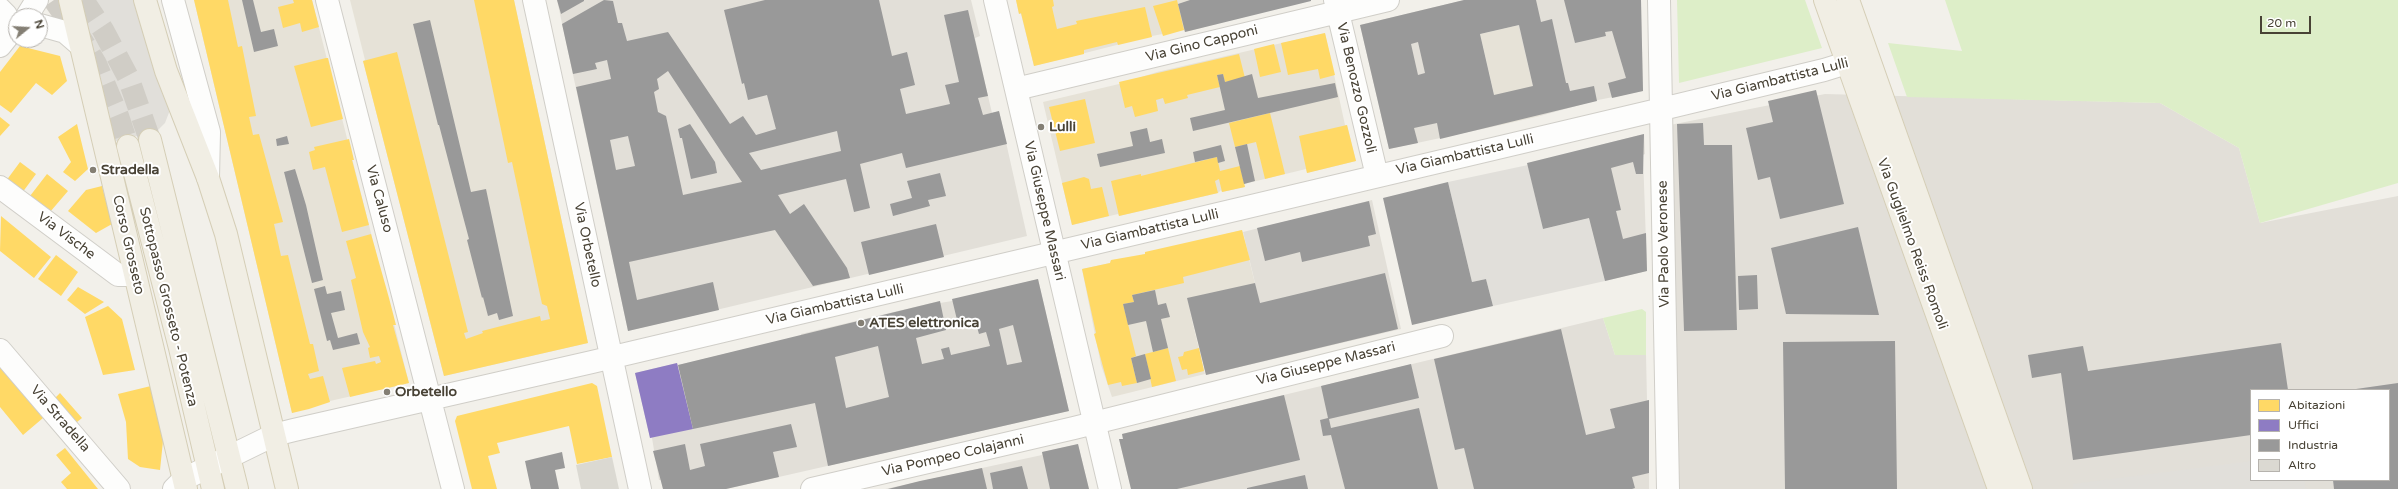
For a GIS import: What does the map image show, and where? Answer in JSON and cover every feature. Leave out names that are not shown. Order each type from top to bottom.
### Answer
[{"type":"main road","name":"Corso Grosseto","points":[[70,0],[181,486]]},
{"type":"main road","points":[[145,0],[166,71],[208,178],[226,234],[287,489]]},
{"type":"main road","name":"Via Guglielmo Reiss Romoli","points":[[1825,0],[1858,60],[2021,489]]},
{"type":"main road","name":"Via Guglielmo Reiss Romoli","points":[[1848,0],[1858,60],[1999,489]]},
{"type":"main road","name":"Sottopasso Grosseto - Potenza","points":[[150,140],[229,457]]},
{"type":"main road","name":"Sottopasso Grosseto - Potenza","points":[[128,146],[180,348],[208,468]]},
{"type":"main road","points":[[229,457],[237,489]]},
{"type":"main road","points":[[208,468],[213,489]]},
{"type":"street","points":[[31,8],[37,0]]},
{"type":"street","points":[[174,0],[209,132],[208,178]]},
{"type":"street","name":"Via Caluso","points":[[327,0],[431,398]]},
{"type":"street","name":"Via Orbetello","points":[[534,0],[640,489]]},
{"type":"street","name":"Via Giuseppe Massari","points":[[995,0],[1110,489]]},
{"type":"street","name":"Via Gino Capponi","points":[[1016,89],[1337,6],[1388,0]]},
{"type":"street","name":"Via Paolo Veronese","points":[[1659,0],[1668,489]]},
{"type":"street","name":"Via Benozzo Gozzoli","points":[[1337,6],[1376,176]]},
{"type":"street","points":[[0,8],[8,18]]},
{"type":"street","points":[[48,27],[65,32],[80,45]]},
{"type":"street","name":"Via Giambattista Lulli","points":[[181,486],[208,468],[274,435],[611,358],[1662,109],[1858,60]]},
{"type":"street","name":"Via Vische","points":[[0,187],[118,275],[134,275]]},
{"type":"street","name":"Via Giuseppe Massari","points":[[1094,422],[1442,336]]},
{"type":"street","name":"Via Stradella","points":[[0,350],[119,489]]},
{"type":"street","points":[[431,398],[453,489]]},
{"type":"street","name":"Via Pompeo Colajanni","points":[[812,489],[1094,422]]},
{"type":"shaded area","points":[[80,0],[142,0],[170,110],[165,123],[157,131],[114,142]]},
{"type":"shaded area","points":[[194,0],[312,0],[409,383],[330,401],[292,413]]},
{"type":"shaded area","points":[[350,0],[514,0],[588,343],[444,376],[363,61],[365,60]]},
{"type":"shaded area","points":[[557,0],[971,0],[980,36],[975,38],[992,113],[999,111],[1027,236],[628,331]]},
{"type":"shaded area","points":[[1016,0],[1212,0],[1217,24],[1185,32],[1184,30],[1152,36],[1034,66]]},
{"type":"shaded area","points":[[1464,0],[1641,0],[1643,91],[1598,100],[1540,116],[1518,25],[1480,34],[1501,125],[1389,149],[1360,25]]},
{"type":"shaded area","points":[[1519,25],[1540,116],[1501,125],[1480,34]]},
{"type":"shaded area","points":[[1325,33],[1345,125],[1347,125],[1356,161],[1307,173],[1306,169],[1244,184],[1245,187],[1222,192],[1221,190],[1218,193],[1119,216],[1118,214],[1072,225],[1043,102],[1119,84],[1157,72]]},
{"type":"shaded area","points":[[1825,94],[2160,103],[2239,148],[2260,223],[2398,196],[2398,489],[1671,489],[1670,125]]},
{"type":"shaded area","points":[[1644,134],[1645,154],[1643,155],[1647,271],[1605,281],[1589,218],[1543,229],[1600,145]]},
{"type":"shaded area","points":[[1528,165],[1543,229],[1589,218],[1605,281],[1493,306],[1486,279],[1472,282],[1448,182]]},
{"type":"shaded area","points":[[1372,200],[1401,329],[1206,375],[1190,312],[1258,296],[1243,232]]},
{"type":"shaded area","points":[[1242,230],[1258,296],[1190,312],[1205,374],[1112,397],[1101,365],[1082,269],[1110,263],[1111,260],[1122,260]]},
{"type":"shaded area","points":[[1038,279],[1069,411],[726,489],[663,489],[661,480],[659,480],[652,438],[650,438],[635,373],[677,363],[678,365],[801,336],[801,334],[940,301],[940,303],[952,301]]},
{"type":"shaded area","points":[[1603,318],[1615,355],[1646,355],[1647,400],[1649,400],[1649,489],[1131,489],[1119,439],[1123,439],[1122,434]]},
{"type":"shaded area","points":[[1078,444],[1089,489],[885,489],[1042,455],[1042,452]]},
{"type":"shaded area","points":[[2250,461],[2250,481],[2304,481],[2306,489],[2073,489],[2073,484]]},
{"type":"green space","points":[[1677,0],[1805,0],[1822,48],[1679,83]]},
{"type":"green space","points":[[1945,0],[2398,0],[2398,183],[2260,223],[2239,148],[2160,103],[1907,97],[1888,43],[1962,51]]},
{"type":"green space","points":[[1642,309],[1646,312],[1646,355],[1615,355],[1603,318]]},
{"type":"building: Abitazioni","points":[[194,0],[228,0],[238,47],[242,46],[256,116],[249,117],[253,135],[259,134],[283,222],[274,224],[281,256],[288,255],[310,344],[313,344],[319,371],[308,374],[310,379],[323,376],[330,402],[309,409],[292,413]]},
{"type":"building: Abitazioni","points":[[293,0],[312,0],[319,27],[302,32],[300,23],[283,28],[278,7],[294,3]]},
{"type":"building: Abitazioni","points":[[474,0],[514,0],[588,343],[444,376],[363,61],[397,52],[468,332],[464,333],[466,339],[483,333],[482,331],[540,316],[541,321],[550,319],[547,306],[542,304],[512,162],[508,163]]},
{"type":"building: Abitazioni","points":[[1016,0],[1053,0],[1054,6],[1052,7],[1057,29],[1077,24],[1076,21],[1145,7],[1152,37],[1118,45],[1117,42],[1084,50],[1084,54],[1034,66],[1021,13],[1019,14]]},
{"type":"building: Abitazioni","points":[[1177,0],[1184,30],[1163,36],[1153,6]]},
{"type":"building: Abitazioni","points":[[1325,33],[1335,75],[1320,79],[1318,69],[1288,75],[1281,43]]},
{"type":"building: Abitazioni","points":[[1274,44],[1281,72],[1260,77],[1254,49]]},
{"type":"building: Abitazioni","points":[[18,48],[28,48],[60,56],[67,81],[52,95],[36,83],[11,113],[0,105],[0,72]]},
{"type":"building: Abitazioni","points":[[1239,54],[1245,78],[1225,82],[1223,74],[1217,75],[1220,87],[1187,95],[1188,98],[1165,104],[1163,98],[1156,100],[1158,111],[1135,117],[1132,106],[1125,108],[1119,82]]},
{"type":"building: Abitazioni","points":[[328,58],[343,119],[311,127],[294,66]]},
{"type":"building: Abitazioni","points":[[1085,99],[1095,143],[1060,151],[1049,107]]},
{"type":"building: Abitazioni","points":[[1270,113],[1285,174],[1265,179],[1256,142],[1235,147],[1229,123]]},
{"type":"building: Abitazioni","points":[[0,117],[10,125],[0,136]]},
{"type":"building: Abitazioni","points":[[77,124],[88,169],[75,181],[63,172],[71,162],[58,137]]},
{"type":"building: Abitazioni","points":[[1347,125],[1356,161],[1307,173],[1299,136]]},
{"type":"building: Abitazioni","points":[[349,139],[354,160],[352,160],[369,225],[342,232],[325,167],[313,170],[309,152],[315,150],[314,147]]},
{"type":"building: Abitazioni","points":[[1217,157],[1220,171],[1240,166],[1245,187],[1222,192],[1219,179],[1215,181],[1218,193],[1119,216],[1111,181],[1141,174],[1141,176]]},
{"type":"building: Abitazioni","points":[[20,162],[36,174],[22,193],[6,181]]},
{"type":"building: Abitazioni","points":[[47,174],[68,191],[50,212],[30,196]]},
{"type":"building: Abitazioni","points":[[1084,177],[1089,179],[1091,189],[1102,187],[1109,216],[1072,225],[1062,183]]},
{"type":"building: Abitazioni","points":[[102,186],[112,224],[96,233],[68,211],[86,190]]},
{"type":"building: Abitazioni","points":[[1,216],[51,257],[34,278],[0,251]]},
{"type":"building: Abitazioni","points":[[1242,230],[1250,260],[1183,277],[1184,283],[1132,295],[1134,302],[1123,304],[1136,356],[1131,358],[1137,383],[1122,386],[1121,382],[1108,385],[1094,334],[1096,333],[1082,269],[1110,263],[1111,260],[1145,254],[1145,252]]},
{"type":"building: Abitazioni","points":[[371,234],[396,325],[393,325],[409,383],[350,397],[342,368],[375,361],[376,364],[381,362],[379,356],[370,358],[368,348],[370,347],[363,332],[351,280],[356,278],[346,241]]},
{"type":"building: Abitazioni","points":[[56,255],[78,272],[61,296],[38,279]]},
{"type":"building: Abitazioni","points":[[78,287],[104,302],[85,314],[67,300]]},
{"type":"building: Abitazioni","points":[[108,306],[122,319],[135,370],[103,375],[85,317]]},
{"type":"building: Abitazioni","points":[[1168,348],[1176,381],[1152,387],[1145,354]]},
{"type":"building: Abitazioni","points":[[1199,348],[1204,371],[1188,375],[1187,369],[1182,370],[1178,357],[1183,356],[1184,352]]},
{"type":"building: Abitazioni","points":[[0,366],[43,418],[23,435],[0,407]]},
{"type":"building: Abitazioni","points":[[592,383],[597,386],[612,457],[577,464],[569,426],[497,443],[500,453],[488,456],[497,489],[472,489],[455,421],[457,416]]},
{"type":"building: Abitazioni","points":[[155,385],[163,441],[160,470],[140,467],[128,459],[126,422],[118,394]]},
{"type":"building: Abitazioni","points":[[60,393],[82,418],[72,426],[51,402]]},
{"type":"building: Abitazioni","points":[[65,448],[98,489],[67,489],[61,482],[71,473],[56,455]]},
{"type":"building: Uffici","points":[[677,363],[693,429],[650,438],[635,373]]},
{"type":"building: Industria","points":[[242,0],[253,0],[261,32],[274,29],[278,46],[254,52]]},
{"type":"building: Industria","points":[[557,0],[584,0],[584,1],[561,14]]},
{"type":"building: Industria","points":[[604,0],[613,1],[618,23],[622,23],[627,41],[668,32],[730,124],[743,116],[756,135],[776,129],[767,95],[748,100],[744,83],[742,84],[724,10],[765,0],[879,0],[892,56],[907,52],[915,85],[900,89],[906,114],[950,104],[945,85],[959,82],[944,15],[968,10],[988,96],[978,98],[983,115],[999,111],[1007,144],[906,168],[902,153],[860,164],[870,208],[854,212],[846,179],[778,195],[790,214],[804,204],[847,268],[850,278],[813,286],[775,230],[629,262],[637,300],[713,282],[719,310],[628,331],[576,87],[611,79],[607,60],[595,63],[597,69],[573,74],[562,24]],"holes":[[[668,71],[724,156],[742,182],[683,195],[666,116],[658,112],[654,92],[659,89],[657,79]],[[837,131],[841,151],[761,170],[749,153]],[[628,136],[635,166],[616,170],[610,140]]]},
{"type":"building: Industria","points":[[1190,0],[1311,1],[1185,32],[1178,4]]},
{"type":"building: Industria","points":[[1464,0],[1536,0],[1541,22],[1552,19],[1566,83],[1568,83],[1570,91],[1594,86],[1597,101],[1440,139],[1437,123],[1414,128],[1418,143],[1389,149],[1360,25]],"holes":[[[1519,25],[1533,86],[1494,95],[1480,34]],[[1418,42],[1425,73],[1418,75],[1411,44]]]},
{"type":"building: Industria","points":[[1564,0],[1641,0],[1643,91],[1612,98],[1608,83],[1626,78],[1612,31],[1605,32],[1606,36],[1575,43]]},
{"type":"building: Industria","points":[[430,20],[471,192],[486,189],[513,316],[499,320],[497,313],[488,316],[483,297],[482,298],[467,240],[469,239],[438,125],[413,24]]},
{"type":"building: Industria","points":[[1223,74],[1225,82],[1252,74],[1258,98],[1335,83],[1338,97],[1193,131],[1190,118],[1225,110],[1217,75]]},
{"type":"building: Industria","points":[[1816,90],[1844,204],[1780,219],[1770,177],[1758,180],[1746,128],[1773,122],[1768,101]]},
{"type":"building: Industria","points":[[1703,123],[1704,145],[1732,145],[1737,330],[1684,331],[1677,124]]},
{"type":"building: Industria","points":[[690,124],[715,162],[717,173],[691,179],[682,138],[680,138],[678,129]]},
{"type":"building: Industria","points":[[1147,128],[1150,142],[1162,139],[1165,153],[1100,167],[1097,154],[1133,146],[1130,132]]},
{"type":"building: Industria","points":[[1644,134],[1643,174],[1636,174],[1633,162],[1611,168],[1621,210],[1616,211],[1623,239],[1646,233],[1647,271],[1605,281],[1589,218],[1543,229],[1527,163]]},
{"type":"building: Industria","points":[[287,136],[289,144],[277,146],[276,139]]},
{"type":"building: Industria","points":[[1247,144],[1255,181],[1244,184],[1235,147]]},
{"type":"building: Industria","points":[[1221,145],[1225,161],[1218,163],[1217,157],[1195,162],[1193,152]]},
{"type":"building: Industria","points":[[295,169],[306,205],[323,280],[312,283],[284,172]]},
{"type":"building: Industria","points":[[940,173],[946,196],[928,200],[930,206],[893,216],[890,204],[912,198],[907,181]]},
{"type":"building: Industria","points":[[1448,182],[1472,282],[1486,279],[1493,306],[1412,325],[1383,198]]},
{"type":"building: Industria","points":[[1369,201],[1376,234],[1368,236],[1370,246],[1302,262],[1300,252],[1265,261],[1257,228]]},
{"type":"building: Industria","points":[[936,224],[944,257],[869,275],[861,242]]},
{"type":"building: Industria","points":[[1858,227],[1879,315],[1786,314],[1771,248]]},
{"type":"building: Industria","points":[[1385,273],[1398,329],[1206,375],[1187,298],[1255,283],[1260,303]]},
{"type":"building: Industria","points":[[1757,275],[1758,309],[1739,310],[1738,276]]},
{"type":"building: Industria","points":[[1038,279],[1069,411],[828,466],[815,403],[693,429],[678,365],[940,301],[946,330],[916,338],[922,364],[944,359],[941,349],[949,347],[951,355],[990,346],[986,332],[979,334],[975,320],[958,324],[952,299]],"holes":[[[1013,325],[1022,362],[1007,365],[999,329]],[[878,346],[889,397],[846,408],[835,357]]]},
{"type":"building: Industria","points":[[325,286],[327,294],[341,291],[345,310],[331,313],[338,338],[357,333],[360,344],[333,350],[330,340],[327,341],[314,289]]},
{"type":"building: Industria","points":[[1155,290],[1158,305],[1166,303],[1170,317],[1161,319],[1168,348],[1153,352],[1146,321],[1128,325],[1123,304],[1134,302],[1132,295]]},
{"type":"building: Industria","points":[[1561,329],[1586,435],[1615,428],[1610,409],[1649,400],[1649,473],[1632,477],[1635,488],[1632,489],[1474,489],[1464,448],[1455,450],[1434,359]]},
{"type":"building: Industria","points":[[1895,341],[1897,489],[1785,489],[1783,342]]},
{"type":"building: Industria","points":[[2281,343],[2288,389],[2250,389],[2250,435],[2073,460],[2061,373],[2032,378],[2028,355],[2083,346],[2088,371]]},
{"type":"building: Industria","points":[[1145,354],[1151,379],[1137,383],[1131,358]]},
{"type":"building: Industria","points":[[1411,364],[1419,398],[1329,419],[1331,428],[1419,408],[1438,489],[1345,489],[1331,435],[1323,436],[1320,420],[1328,418],[1321,386]]},
{"type":"building: Industria","points":[[2398,383],[2398,489],[2334,489],[2333,481],[2390,481],[2390,389],[2356,389]]},
{"type":"building: Industria","points":[[1284,395],[1300,460],[1177,489],[1131,489],[1119,439],[1123,439],[1122,434]]},
{"type":"building: Industria","points":[[791,424],[797,447],[773,452],[779,477],[726,489],[663,489],[653,451],[685,444],[690,470],[705,466],[700,444]]},
{"type":"building: Industria","points":[[1078,444],[1089,489],[1050,489],[1042,452]]},
{"type":"building: Industria","points":[[562,452],[565,468],[555,470],[559,489],[531,489],[525,461]]},
{"type":"building: Industria","points":[[1022,466],[1028,489],[993,489],[990,473]]},
{"type":"building: Industria","points":[[982,468],[987,489],[888,489],[920,481]]},
{"type":"building: Industria","points":[[1305,475],[1308,489],[1247,489],[1247,488]]},
{"type":"building: Altro","points":[[612,457],[619,489],[581,489],[576,465]]},
{"type":"tunnel","points":[[54,0],[83,42],[96,64],[118,116],[128,146]]},
{"type":"tunnel","points":[[83,0],[103,30],[128,77],[150,140]]},
{"type":"place","name":"Lulli","points":[[1041,127]]},
{"type":"place","name":"Stradella","points":[[93,170]]},
{"type":"place","name":"ATES elettronica","points":[[861,323]]},
{"type":"place","name":"Orbetello","points":[[387,392]]}]
